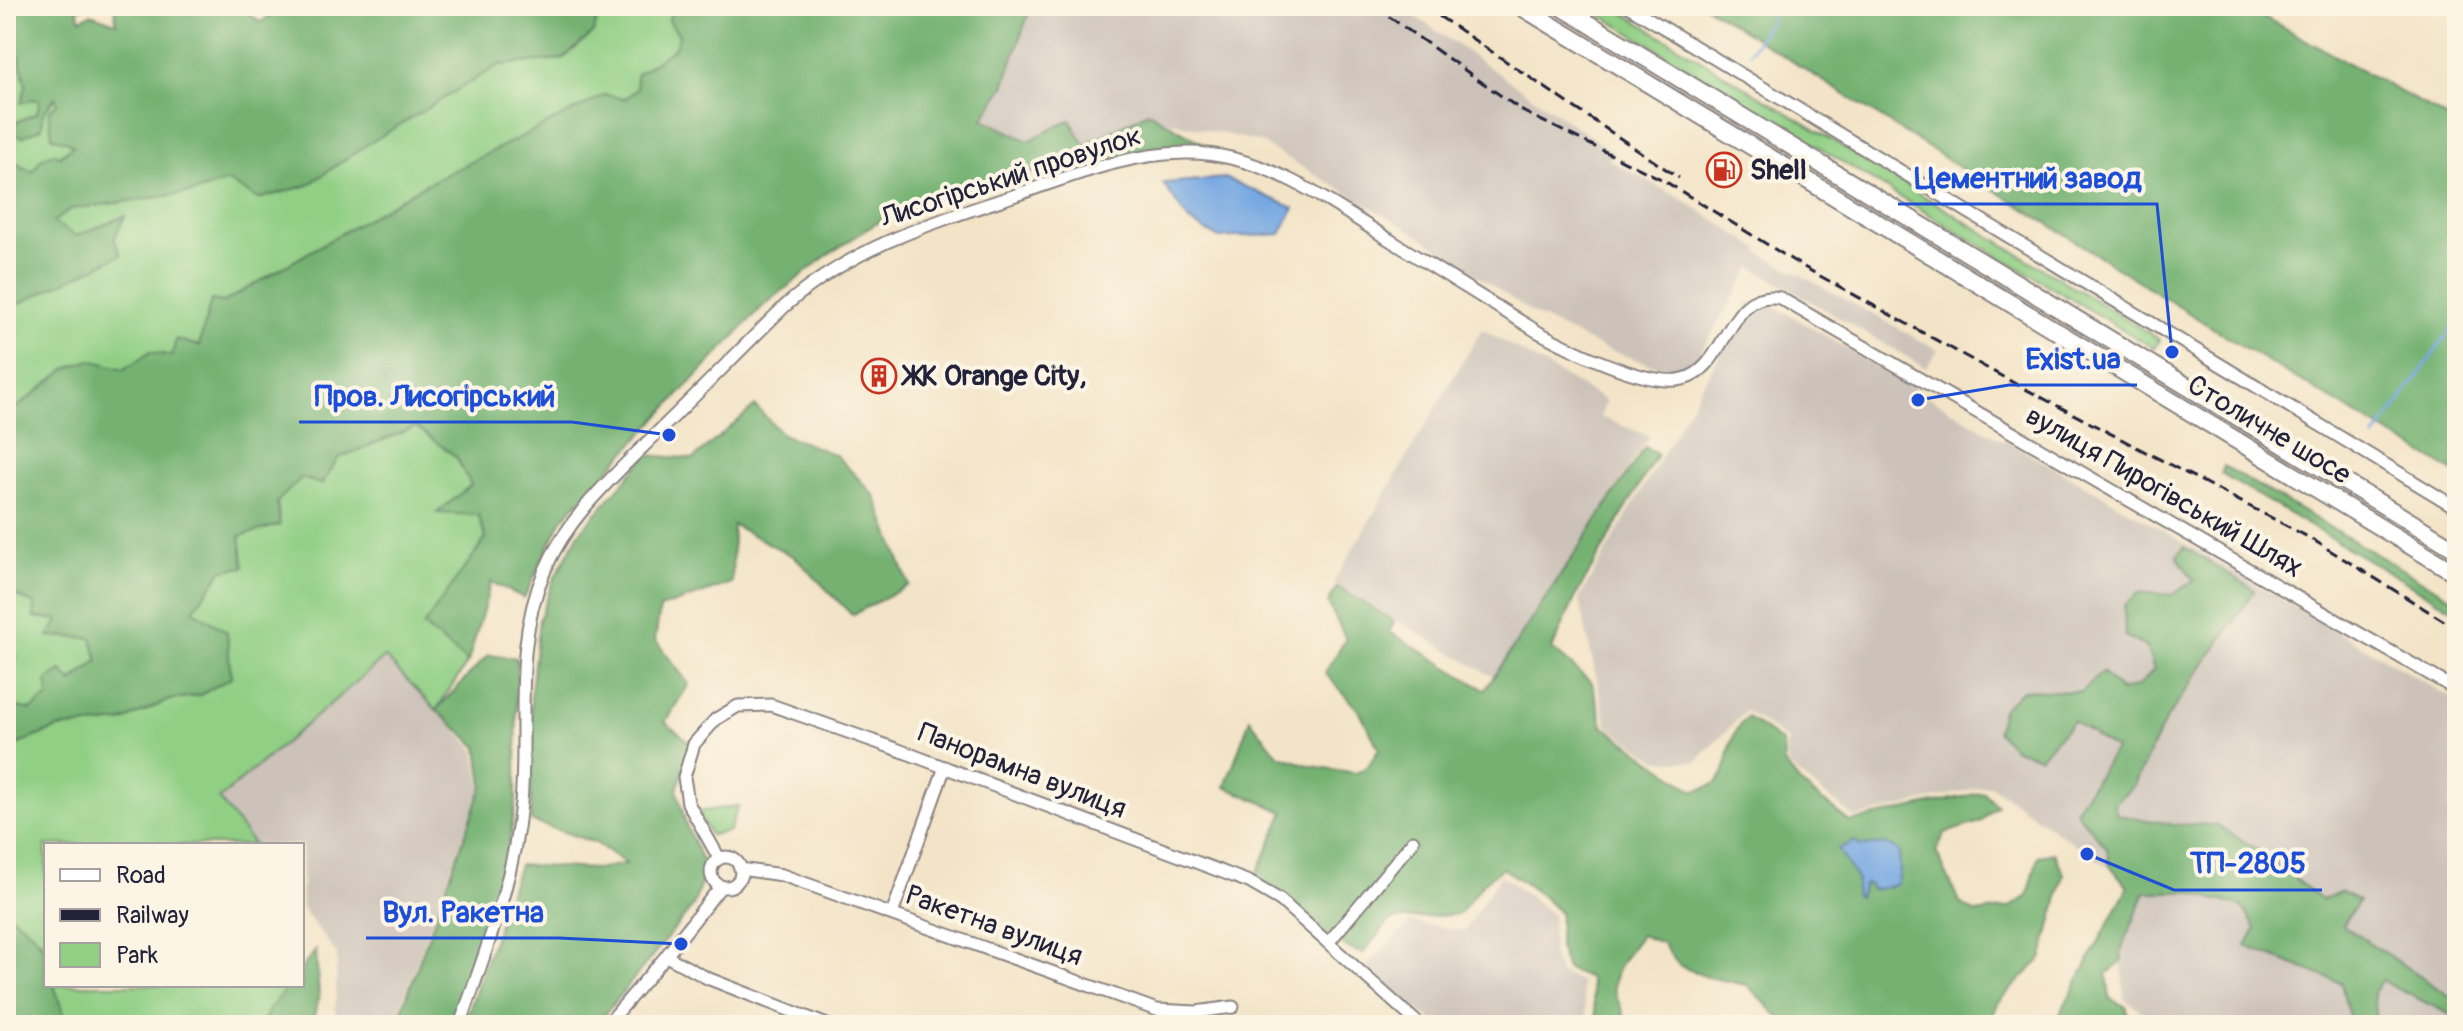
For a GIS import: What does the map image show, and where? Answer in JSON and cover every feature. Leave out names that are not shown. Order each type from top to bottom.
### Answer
[{"type":"highway","name":"Столичне шосе","points":[[1520,6],[2457,574]]},
{"type":"highway","name":"Столичне шосе","points":[[1560,6],[2457,550]]},
{"type":"street","name":"Столичне шосе","points":[[1628,6],[2457,508]]},
{"type":"street","name":"Лисогірський провулок","points":[[460,1025],[505,895],[515,848],[521,801],[522,682],[526,634],[537,589],[557,546],[584,507],[785,306],[865,250],[932,222],[1118,162],[1154,155],[1192,153],[1248,162],[1292,182],[1322,197],[1538,332],[1569,348],[1651,378],[1677,380],[1701,371],[1744,308],[1761,297]]},
{"type":"street","name":"вулиця Пирогівський Шлях","points":[[1761,297],[1772,296],[1789,301],[2457,690]]},
{"type":"street","name":"Панорамна вулиця","points":[[719,858],[688,803],[684,777],[694,744],[704,730],[738,706],[771,705],[1249,882],[1280,900],[1420,1025]]},
{"type":"street","points":[[892,914],[945,767]]},
{"type":"street","points":[[1328,943],[1413,841]]},
{"type":"street","points":[[719,858],[732,858],[740,869],[734,884],[721,886],[715,882],[711,871],[719,858]]},
{"type":"street","name":"Ракетна вулиця","points":[[740,869],[782,875],[1157,1010],[1196,1012],[1233,1007]]},
{"type":"street","points":[[607,1025],[721,886]]},
{"type":"street","points":[[666,956],[707,978],[827,1025]]},
{"type":"shaded area","points":[[1010,6],[1400,6],[1613,152],[1609,160],[1685,201],[1759,249],[1758,252],[1938,350],[1926,368],[1752,267],[1697,358],[1678,368],[1653,365],[1607,350],[1537,316],[1415,233],[1260,142],[1149,117],[1029,168],[937,193]]},
{"type":"shaded area","points":[[1749,304],[1773,305],[2003,441],[2005,439],[2457,701],[2457,1025],[2159,1025],[2124,998],[2121,951],[2144,892],[1990,785],[1854,818],[1788,765],[1786,747],[1789,741],[1746,711],[1696,762],[1657,760],[1607,726],[1579,599]]},
{"type":"shaded area","points":[[1482,329],[1606,401],[1600,417],[1649,436],[1495,678],[1333,583]]},
{"type":"shaded area","points":[[385,657],[475,750],[481,786],[395,1021],[387,1018],[385,1025],[335,1025],[337,954],[304,911],[304,843],[252,843],[218,799]]},
{"type":"shaded area","points":[[1501,875],[1553,915],[1552,954],[1560,973],[1581,982],[1586,1014],[1594,1025],[1437,1025],[1366,967],[1411,922],[1464,931]]},
{"type":"green space","points":[[6,6],[86,6],[77,10],[81,19],[91,14],[116,23],[115,8],[111,6],[244,6],[260,22],[287,6],[601,6],[593,33],[562,59],[499,65],[363,147],[308,185],[258,199],[228,181],[195,192],[71,209],[53,222],[76,236],[125,216],[114,238],[121,255],[6,310],[6,161],[32,172],[42,158],[53,153],[60,156],[73,146],[52,137],[49,111],[57,104],[55,97],[43,113],[42,128],[22,137],[10,133],[12,124],[37,113],[40,101],[33,99],[21,103],[26,86],[19,56],[6,68]]},
{"type":"green space","points":[[601,6],[672,6],[669,21],[680,35],[675,48],[636,75],[637,89],[624,99],[605,95],[421,187],[224,302],[211,300],[200,347],[172,356],[151,352],[125,369],[66,369],[16,408],[6,409],[6,310],[120,255],[114,238],[125,217],[76,237],[52,222],[71,209],[195,192],[228,181],[258,199],[308,185],[363,147],[499,65],[563,59],[593,33]]},
{"type":"green space","points":[[672,6],[1031,6],[1004,86],[983,119],[1028,141],[1070,120],[1085,145],[1148,112],[1202,143],[1049,168],[889,215],[826,256],[762,307],[562,519],[524,598],[491,582],[468,662],[423,626],[486,538],[478,515],[437,513],[471,485],[456,457],[416,427],[338,458],[322,484],[301,478],[277,502],[280,525],[240,536],[244,567],[223,570],[193,610],[227,632],[231,678],[200,695],[169,700],[121,722],[57,728],[6,749],[6,705],[31,710],[48,697],[47,680],[62,671],[72,682],[98,661],[92,638],[48,636],[59,620],[34,617],[35,604],[6,591],[6,409],[16,408],[66,369],[90,360],[124,369],[151,352],[172,356],[176,339],[199,346],[211,300],[224,302],[421,187],[605,95],[625,99],[637,89],[636,75],[675,48],[679,35],[669,21]]},
{"type":"green space","points":[[1586,6],[1612,6],[2160,340],[2154,348]]},
{"type":"green space","points":[[1705,6],[2244,6],[2457,123],[2457,474],[2225,336]]},
{"type":"green space","points":[[19,56],[26,86],[22,102],[40,100],[37,113],[12,124],[43,113],[56,97],[66,141],[73,146],[33,173],[12,161],[6,161],[6,99],[15,80],[6,68]]},
{"type":"green space","points":[[755,406],[782,434],[836,455],[875,496],[909,585],[852,615],[795,557],[733,525],[732,583],[660,608],[655,640],[689,684],[665,722],[691,743],[677,790],[686,825],[706,869],[693,906],[596,1025],[464,1025],[519,865],[596,869],[626,864],[596,843],[531,821],[531,692],[539,620],[554,579],[579,533],[647,455],[693,459]]},
{"type":"green space","points":[[416,426],[456,457],[472,486],[439,513],[478,514],[486,538],[424,626],[468,662],[436,710],[385,657],[219,799],[252,843],[44,843],[44,951],[41,941],[6,912],[6,749],[57,728],[121,722],[169,700],[200,695],[193,610],[223,570],[239,536],[301,478],[322,484],[338,458]]},
{"type":"green space","points":[[1645,447],[1657,454],[1577,594],[1552,649],[1592,683],[1603,726],[1694,791],[1707,788],[1721,777],[1736,731],[1747,717],[1783,743],[1784,763],[1801,784],[1850,822],[1984,792],[1997,806],[1980,822],[1945,833],[1936,851],[1959,902],[1976,913],[2009,908],[2028,896],[2038,856],[2054,853],[2064,874],[2042,958],[1997,1003],[1988,1025],[1787,1025],[1747,985],[1707,977],[1680,966],[1662,943],[1641,935],[1623,960],[1614,980],[1625,1025],[1602,1025],[1596,1016],[1590,979],[1567,969],[1559,947],[1560,913],[1503,868],[1486,880],[1459,914],[1390,920],[1363,953],[1322,933],[1255,878],[1284,812],[1225,787],[1250,719],[1279,756],[1312,766],[1356,773],[1368,766],[1379,749],[1360,712],[1325,673],[1346,639],[1328,603],[1337,587],[1394,621],[1390,632],[1485,690]]},
{"type":"green space","points":[[2224,466],[2457,601],[2457,612],[2221,474]]},
{"type":"green space","points":[[2184,547],[2255,590],[2165,721],[2134,785],[2114,804],[2117,815],[2172,824],[2216,825],[2262,852],[2322,900],[2341,891],[2359,901],[2343,925],[2457,1001],[2457,1018],[2382,981],[2373,992],[2376,1025],[2351,1025],[2341,983],[2246,946],[2256,928],[2242,907],[2190,892],[2145,892],[2121,951],[2122,961],[2107,974],[2110,999],[2127,1007],[2127,1025],[2054,1025],[2128,887],[2109,864],[2107,848],[2075,811],[2115,749],[2073,721],[2040,757],[2015,749],[1997,732],[2002,710],[2022,690],[2081,692],[2102,672],[2121,691],[2140,685],[2154,669],[2146,647],[2125,636],[2124,606],[2139,592],[2172,595],[2194,581],[2177,556]]},
{"type":"green space","points":[[6,591],[35,604],[59,620],[49,636],[92,637],[98,661],[31,710],[6,705],[6,667],[17,657],[6,646]]},
{"type":"green space","points":[[488,655],[517,658],[516,801],[503,881],[449,1025],[386,1025],[397,1023],[483,785],[478,747],[436,710]]},
{"type":"green space","points":[[738,806],[729,831],[710,835],[698,812]]},
{"type":"green space","points":[[6,912],[40,941],[44,952],[44,987],[55,987],[66,1023],[79,1025],[6,1025]]},
{"type":"green space","points":[[316,950],[319,998],[311,1025],[262,1025],[269,1010],[287,987],[304,987],[304,965]]},
{"type":"green space","points":[[55,987],[288,987],[260,1025],[66,1023]]},
{"type":"water","points":[[1225,178],[1294,208],[1281,234],[1219,238],[1189,221],[1163,183]]},
{"type":"water","points":[[1855,841],[1861,846],[1885,845],[1899,852],[1897,885],[1872,890],[1870,885],[1865,884],[1858,897],[1855,895],[1857,879],[1838,849]]},
{"type":"waterway","points":[[1750,52],[1780,6]]},
{"type":"waterway","points":[[2374,438],[2457,320]]},
{"type":"railway","points":[[1374,6],[1524,112],[1663,180],[1802,266],[2014,383],[2310,538],[2457,629]]},
{"type":"railway","points":[[1424,6],[1679,178]]},
{"type":"place","name":"Shell","points":[[1724,170]]},
{"type":"place","name":"Цементний завод","points":[[2172,352]]},
{"type":"place","name":"ЖК Orange City,","points":[[879,376]]},
{"type":"place","name":"Exist.ua","points":[[1918,400]]},
{"type":"place","name":"Пров. Лисогірський","points":[[669,435]]},
{"type":"place","name":"ТП-2805","points":[[2087,854]]},
{"type":"place","name":"Вул. Ракетна","points":[[681,944]]}]
